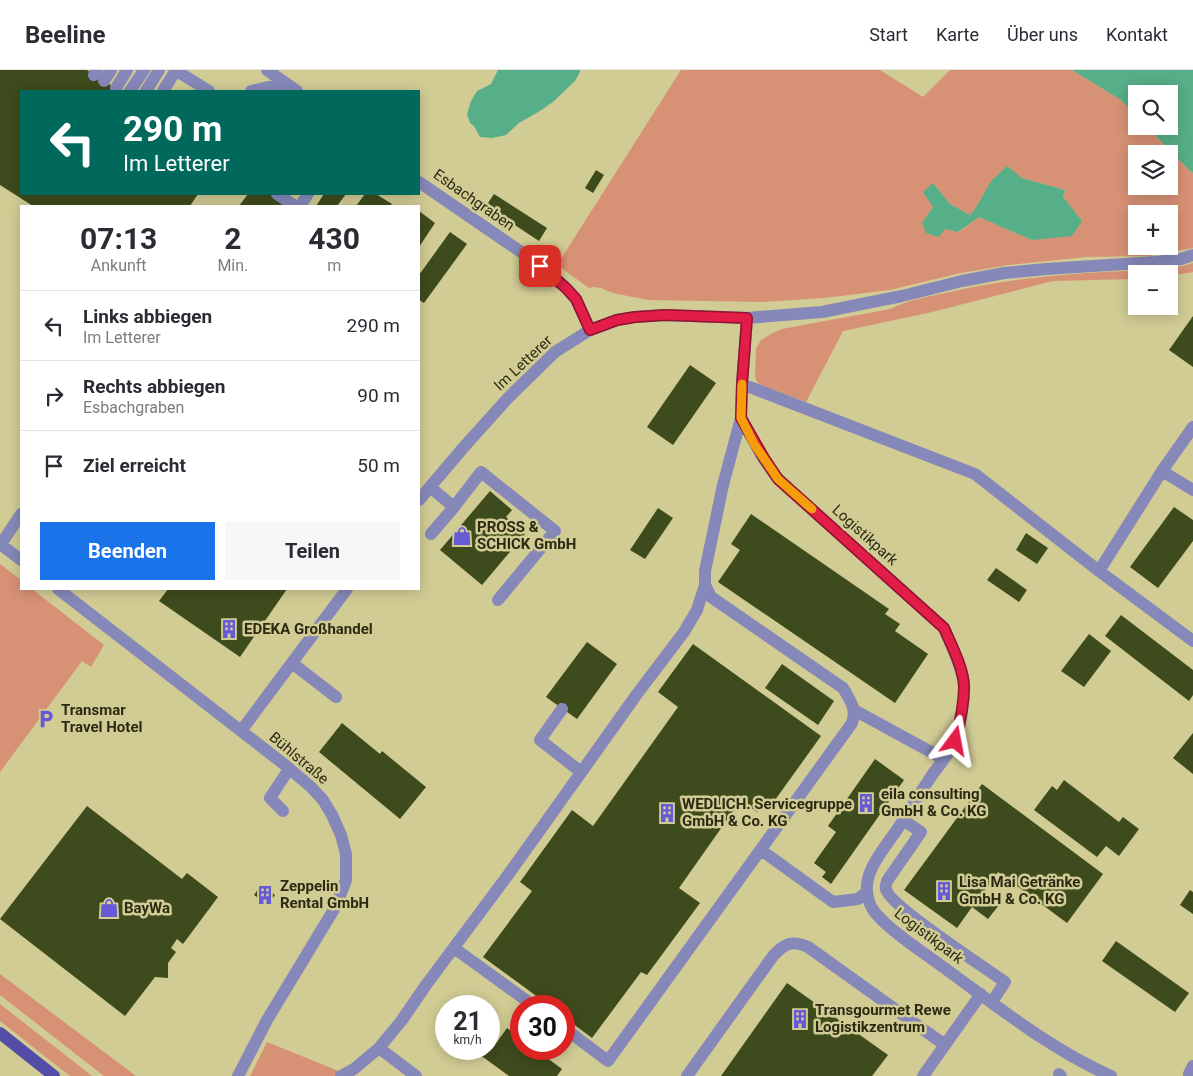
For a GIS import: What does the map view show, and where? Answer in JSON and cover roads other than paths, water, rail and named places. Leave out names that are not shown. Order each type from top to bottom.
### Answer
[{"type":"main road","points":[[0,1033],[54,1076]]},
{"type":"street","points":[[108,80],[119,70]]},
{"type":"street","points":[[108,80],[127,70]]},
{"type":"street","points":[[108,80],[135,70]]},
{"type":"street","points":[[131,90],[144,70]]},
{"type":"street","points":[[139,90],[151,70]]},
{"type":"street","points":[[147,90],[159,70]]},
{"type":"street","points":[[164,90],[176,70],[207,90]]},
{"type":"street","points":[[267,70],[296,90]]},
{"type":"street","points":[[256,90],[286,83]]},
{"type":"street","name":"Esbachgraben","points":[[420,183],[552,275],[576,299],[590,330]]},
{"type":"street","points":[[278,195],[294,205]]},
{"type":"street","points":[[341,1076],[379,1048],[402,1020],[637,694],[684,632],[697,610],[705,585],[705,571],[723,486],[741,418],[747,318],[822,312],[1004,273],[1156,262],[1193,255]]},
{"type":"street","name":"Im Letterer","points":[[420,499],[485,423],[531,375],[555,352],[590,330],[617,320],[635,317],[665,315],[747,318]]},
{"type":"street","points":[[742,384],[975,474],[1193,640]]},
{"type":"street","name":"Logistikpark","points":[[741,418],[759,451],[778,479],[944,628],[957,658],[964,685],[962,711],[955,741],[872,867],[867,882],[867,892],[872,908],[884,923],[992,1002],[1063,1051],[1111,1076]]},
{"type":"street","points":[[1099,570],[1193,427]]},
{"type":"street","points":[[430,534],[481,472],[555,530],[498,600]]},
{"type":"street","points":[[1162,472],[1193,490]]},
{"type":"street","points":[[430,487],[454,507]]},
{"type":"street","points":[[20,515],[0,544],[20,559]]},
{"type":"street","points":[[575,1036],[608,1061],[852,723],[854,717],[854,710],[843,688],[711,597],[705,585]]},
{"type":"street","name":"Bühlstraße","points":[[59,590],[241,731],[311,788],[324,800],[342,835],[346,854],[346,880],[336,906],[267,1020],[238,1076]]},
{"type":"street","points":[[241,731],[346,590]]},
{"type":"street","points":[[292,663],[336,697]]},
{"type":"street","points":[[562,709],[540,740],[581,772]]},
{"type":"street","points":[[854,710],[944,759]]},
{"type":"street","points":[[283,811],[270,798],[289,769]]},
{"type":"street","points":[[903,820],[920,832],[887,881],[886,889],[891,898],[903,910],[1005,982],[992,1002]]},
{"type":"street","points":[[760,850],[833,902],[858,899],[867,892]]},
{"type":"street","points":[[687,1076],[773,956],[780,948],[795,943],[808,947],[945,1045]]},
{"type":"street","points":[[454,948],[519,995]]},
{"type":"street","points":[[923,1076],[981,994]]},
{"type":"street","points":[[379,1048],[416,1076]]},
{"type":"street","points":[[1192,1076],[1189,1074],[1193,1066]]},
{"type":"place","name":"PROSS & SCHICK GmbH","points":[[462,536]]},
{"type":"place","name":"EDEKA Großhandel","points":[[229,629]]},
{"type":"place","name":"Transmar Travel Hotel","points":[[46,719]]},
{"type":"place","name":"eila consulting GmbH & Co. KG","points":[[866,803]]},
{"type":"place","name":"WEDLICH. Servicegruppe GmbH & Co. KG","points":[[667,813]]},
{"type":"place","name":"Lisa Mai Getränke GmbH & Co. KG","points":[[944,891]]},
{"type":"place","name":"Zeppelin Rental GmbH","points":[[265,895]]},
{"type":"place","name":"BayWa","points":[[109,908]]},
{"type":"place","name":"Transgourmet Rewe Logistikzentrum","points":[[800,1019]]}]
